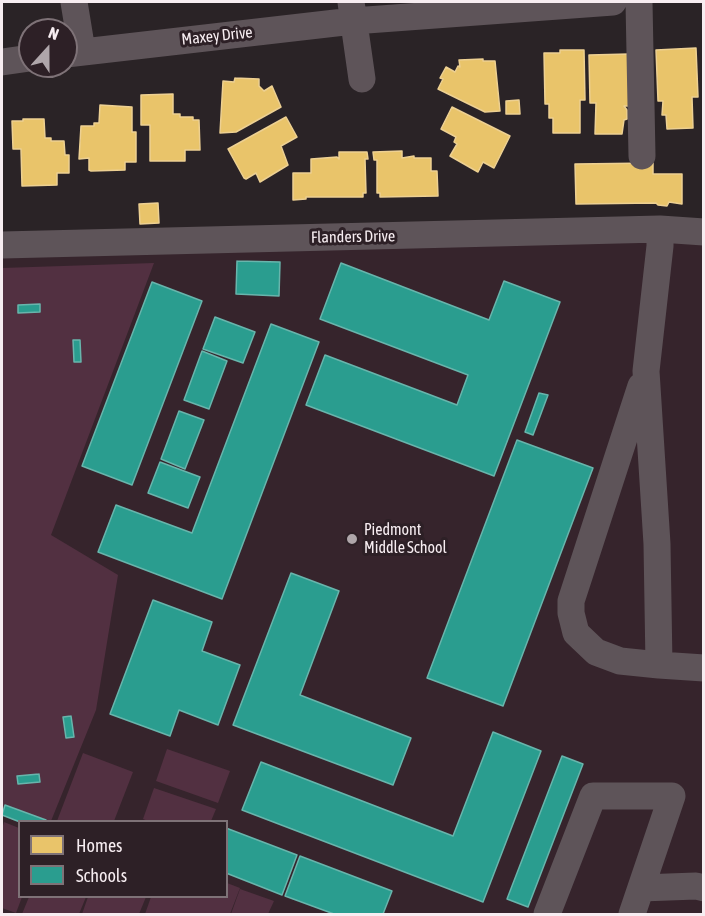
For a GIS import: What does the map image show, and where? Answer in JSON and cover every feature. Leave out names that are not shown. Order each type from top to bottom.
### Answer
[{"type":"street","points":[[74,2],[74,18]]},
{"type":"street","name":"Maxey Drive","points":[[78,51],[352,11],[613,2]]},
{"type":"street","points":[[639,2],[642,156]]},
{"type":"street","points":[[352,11],[362,79]]},
{"type":"street","points":[[2,62],[18,60]]},
{"type":"street","points":[[658,665],[657,544],[646,370],[660,229]]},
{"type":"street","name":"Flanders Drive","points":[[2,245],[660,229],[704,232]]},
{"type":"street","points":[[646,370],[571,601],[571,612],[576,633],[596,652],[620,661],[704,668]]},
{"type":"street","points":[[547,915],[594,796],[672,796],[632,915]]},
{"type":"street","points":[[641,888],[696,886],[704,888]]},
{"type":"shaded area","name":"Piedmont Middle School","points":[[703,236],[703,914],[2,914],[2,256]]},
{"type":"shaded area","points":[[154,263],[51,535],[118,575],[96,710],[51,820],[20,820],[2,815],[2,268]]},
{"type":"shaded area","points":[[167,749],[230,771],[218,803],[156,781]]},
{"type":"shaded area","points":[[83,753],[133,772],[114,820],[57,820]]},
{"type":"shaded area","points":[[154,788],[216,809],[211,820],[143,819]]},
{"type":"shaded area","points":[[4,822],[18,828],[18,898],[22,898],[16,913],[2,908],[2,829]]},
{"type":"shaded area","points":[[228,883],[240,888],[230,914],[145,914],[151,898],[228,898]]},
{"type":"shaded area","points":[[240,889],[274,901],[268,914],[231,914]]},
{"type":"shaded area","points":[[28,898],[86,898],[79,914],[22,914]]},
{"type":"shaded area","points":[[87,898],[146,898],[139,914],[82,914]]},
{"type":"building: Homes","points":[[696,48],[698,97],[692,97],[693,128],[667,129],[666,115],[662,115],[663,101],[658,101],[656,50]]},
{"type":"building: Homes","points":[[560,50],[584,50],[585,100],[580,100],[580,133],[553,133],[553,118],[549,118],[549,104],[545,104],[544,53],[560,53]]},
{"type":"building: Homes","points":[[629,54],[630,106],[624,106],[627,110],[627,119],[624,120],[622,134],[595,134],[596,103],[590,103],[589,55]]},
{"type":"building: Homes","points":[[483,59],[483,61],[495,61],[500,111],[485,112],[438,89],[443,79],[440,78],[446,67],[455,72],[458,66],[460,67],[459,60]]},
{"type":"building: Homes","points":[[235,78],[259,79],[259,86],[264,91],[272,86],[281,107],[236,132],[220,133],[223,81],[234,82]]},
{"type":"building: Homes","points":[[173,94],[173,114],[199,120],[200,150],[185,150],[185,161],[150,161],[150,125],[141,125],[141,95]]},
{"type":"building: Homes","points":[[519,100],[520,114],[506,114],[506,101]]},
{"type":"building: Homes","points":[[100,105],[132,107],[132,132],[136,132],[136,162],[125,162],[125,170],[91,171],[89,170],[89,158],[79,159],[81,126],[94,126],[94,123],[99,123]]},
{"type":"building: Homes","points":[[452,107],[510,136],[494,168],[483,162],[478,172],[450,156],[457,144],[454,142],[456,137],[441,129]]},
{"type":"building: Homes","points":[[286,117],[297,137],[281,146],[288,165],[260,182],[256,173],[244,178],[228,149]]},
{"type":"building: Homes","points":[[23,119],[44,119],[45,138],[51,138],[51,141],[64,141],[65,155],[69,155],[69,173],[57,173],[57,185],[22,186],[21,149],[13,149],[12,121],[23,121]]},
{"type":"building: Homes","points":[[402,151],[402,158],[414,156],[414,158],[431,158],[431,171],[437,171],[438,196],[380,197],[380,193],[377,193],[377,160],[374,160],[373,152]]},
{"type":"building: Homes","points":[[339,152],[367,152],[368,159],[365,159],[366,193],[363,193],[363,197],[306,197],[306,199],[293,200],[293,173],[311,173],[311,159],[337,157],[339,159]]},
{"type":"building: Homes","points":[[653,163],[653,174],[682,174],[682,204],[669,202],[667,206],[656,203],[576,204],[575,164]]},
{"type":"building: Homes","points":[[158,203],[159,223],[140,224],[139,204]]},
{"type":"building: Schools","points":[[237,261],[280,262],[279,296],[236,294]]},
{"type":"building: Schools","points":[[341,263],[489,320],[504,281],[560,302],[494,476],[306,405],[325,355],[457,405],[468,375],[320,319]]},
{"type":"building: Schools","points":[[152,282],[202,301],[132,485],[82,466]]},
{"type":"building: Schools","points":[[40,304],[40,312],[18,313],[18,305]]},
{"type":"building: Schools","points":[[215,317],[255,332],[243,363],[203,349]]},
{"type":"building: Schools","points":[[271,324],[319,342],[222,599],[98,552],[116,505],[192,533]]},
{"type":"building: Schools","points":[[73,340],[80,340],[81,362],[74,362]]},
{"type":"building: Schools","points":[[202,351],[227,361],[209,409],[184,400]]},
{"type":"building: Schools","points":[[539,393],[548,395],[533,435],[525,432]]},
{"type":"building: Schools","points":[[179,411],[204,420],[185,469],[161,459]]},
{"type":"building: Schools","points":[[517,440],[593,468],[503,706],[427,678]]},
{"type":"building: Schools","points":[[160,462],[200,477],[188,508],[148,493]]},
{"type":"building: Schools","points":[[291,573],[339,591],[300,695],[411,738],[393,785],[233,725]]},
{"type":"building: Schools","points":[[153,600],[212,622],[202,651],[240,665],[218,725],[179,710],[170,736],[110,714]]},
{"type":"building: Schools","points":[[71,716],[74,737],[66,738],[63,717]]},
{"type":"building: Schools","points":[[493,732],[541,751],[483,902],[242,810],[261,762],[453,836]]},
{"type":"building: Schools","points":[[562,756],[583,764],[528,907],[507,899]]},
{"type":"building: Schools","points":[[39,774],[40,782],[18,784],[17,776]]},
{"type":"building: Schools","points":[[5,805],[46,820],[18,821],[2,815]]},
{"type":"building: Schools","points":[[228,829],[297,855],[282,895],[228,874]]},
{"type":"building: Schools","points":[[300,856],[392,891],[383,914],[334,914],[285,896]]},
{"type":"place","name":"Piedmont Middle School","points":[[352,539]]}]
